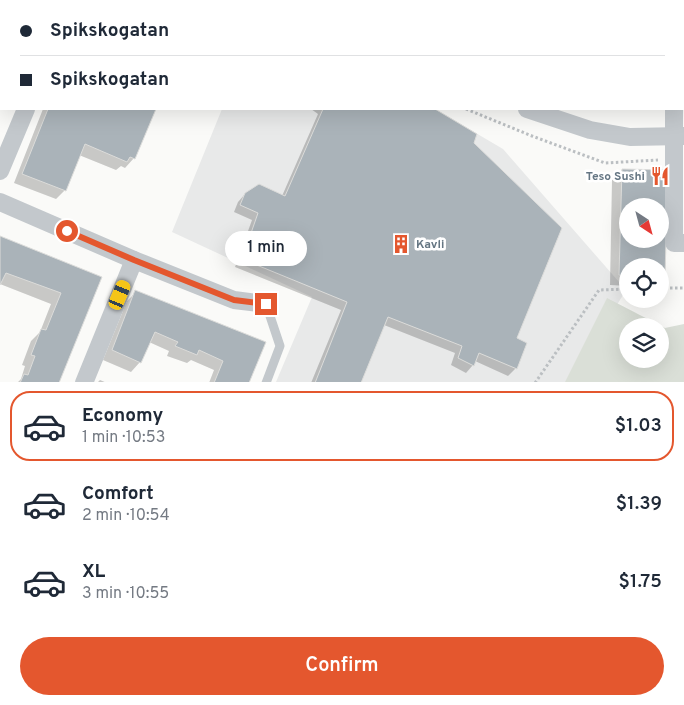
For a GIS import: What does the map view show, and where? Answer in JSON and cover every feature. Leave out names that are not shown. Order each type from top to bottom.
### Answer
[{"type":"street","points":[[0,171],[26,110]]},
{"type":"street","points":[[530,110],[590,130],[630,137],[679,137]]},
{"type":"street","points":[[674,110],[679,137],[674,160],[674,243],[684,243]]},
{"type":"street","points":[[0,202],[134,260],[234,300],[266,304]]},
{"type":"street","points":[[84,382],[134,260]]},
{"type":"lane","points":[[266,304],[280,346],[266,382]]},
{"type":"path","points":[[468,110],[605,163],[674,160]]},
{"type":"path","points":[[669,288],[684,288]]},
{"type":"path","points":[[535,382],[599,290],[619,290]]},
{"type":"shaded area","name":"Kavli","points":[[222,110],[437,110],[503,149],[619,282],[619,302],[570,382],[276,382],[312,297],[172,232]]},
{"type":"shaded area","points":[[607,298],[619,304],[619,308],[626,308],[646,318],[619,318],[619,368],[669,368],[669,327],[684,324],[684,382],[565,382]]},
{"type":"building","points":[[48,110],[156,110],[135,159],[130,157],[127,162],[85,144],[66,191],[22,174]]},
{"type":"building","name":"Kavli","points":[[323,110],[437,110],[477,134],[474,143],[562,228],[517,338],[527,343],[517,369],[479,353],[474,366],[458,358],[462,346],[388,317],[361,382],[315,382],[347,302],[242,259],[258,213],[240,205],[245,193],[259,184],[285,196]]},
{"type":"building","points":[[622,169],[668,170],[667,198],[621,198]]},
{"type":"building","points":[[0,236],[102,277],[59,382],[20,382],[24,374],[28,375],[35,356],[31,355],[41,329],[46,330],[61,293],[6,273],[0,285]]},
{"type":"building","points":[[620,248],[666,248],[666,258],[619,258]]},
{"type":"building","points":[[135,290],[266,342],[249,382],[214,382],[223,361],[199,350],[197,355],[175,346],[178,342],[155,332],[141,363],[112,350]]},
{"type":"place","name":"Teso Sushi","points":[[660,176]]},
{"type":"place","name":"Kavli","points":[[401,244]]},
{"type":"route","points":[[67,231],[234,300],[266,304]]}]
